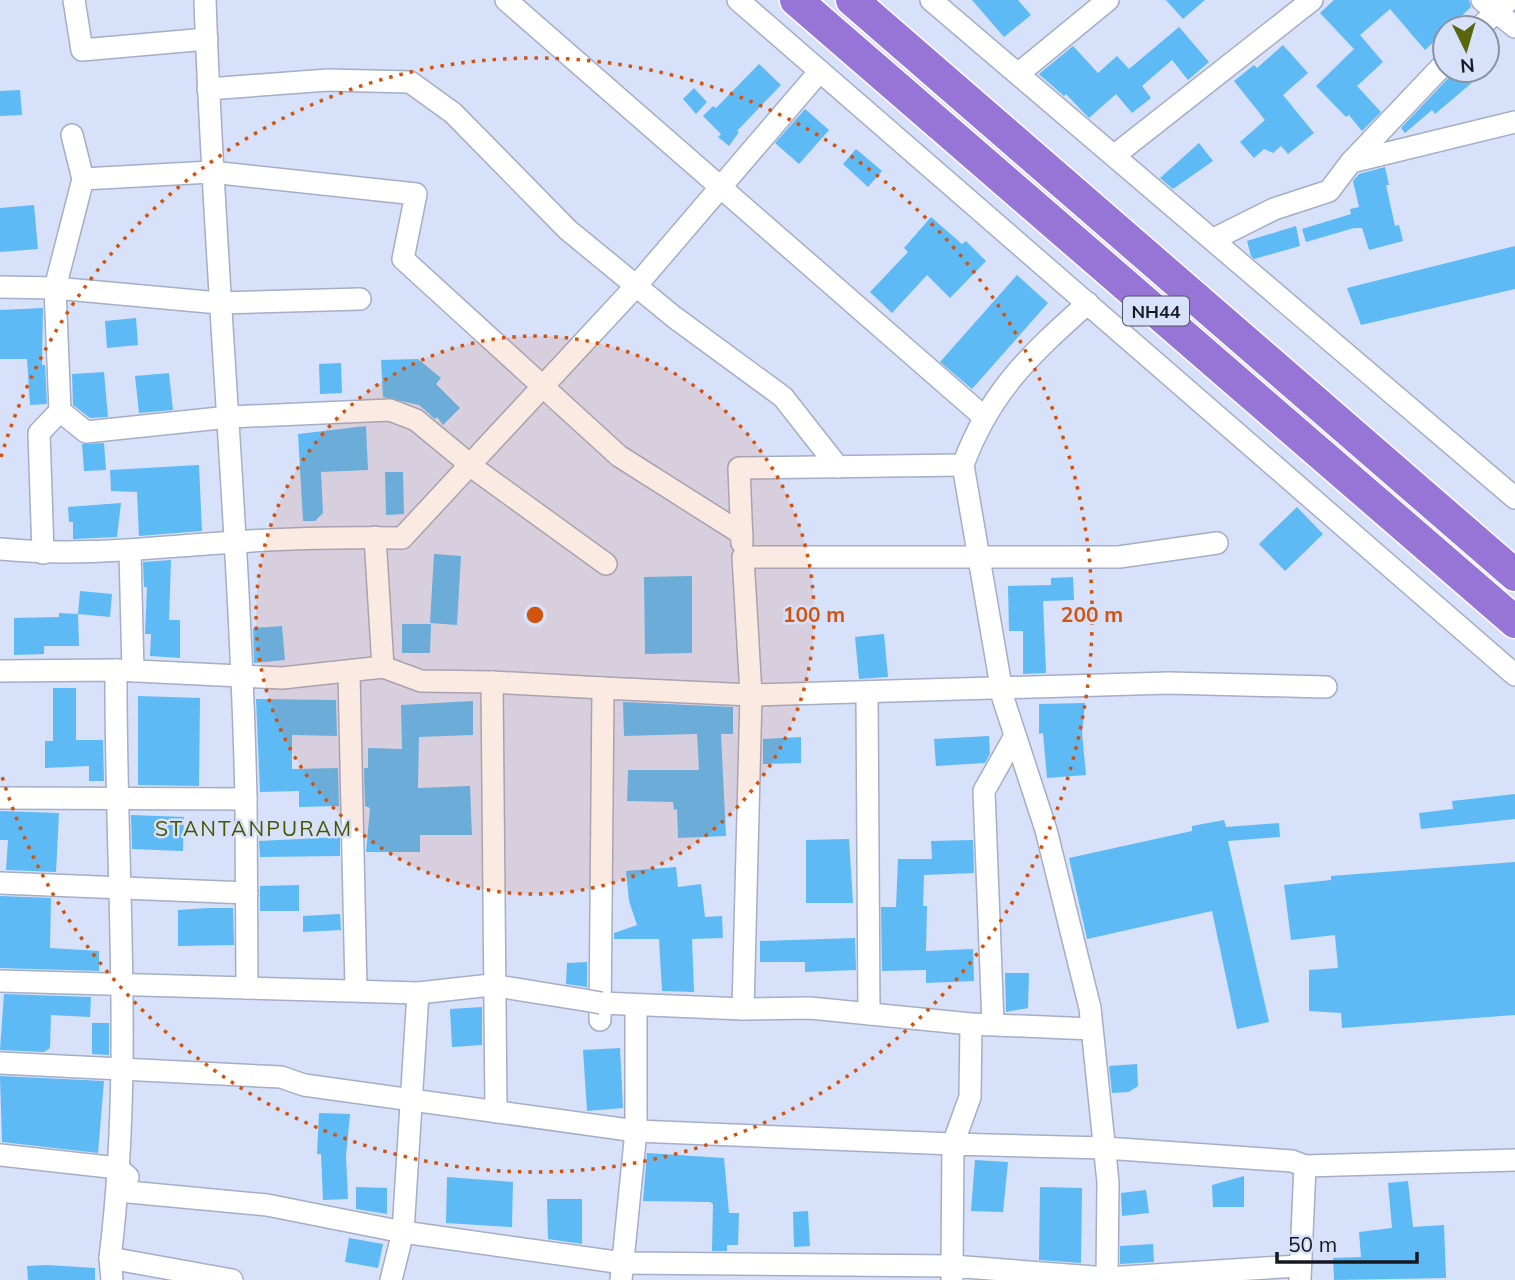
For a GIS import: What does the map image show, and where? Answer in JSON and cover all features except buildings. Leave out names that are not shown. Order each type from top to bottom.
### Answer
[{"type":"highway","name":"NH44","points":[[796,0],[1515,622]]},
{"type":"highway","name":"NH44","points":[[852,0],[1515,575]]},
{"type":"street","points":[[74,0],[82,50],[206,39]]},
{"type":"street","points":[[205,0],[211,172],[229,417],[237,623],[243,676],[247,988]]},
{"type":"street","points":[[506,0],[984,416]]},
{"type":"street","points":[[738,0],[1515,675]]},
{"type":"street","points":[[931,0],[1515,498]]},
{"type":"street","points":[[1018,74],[1108,0]]},
{"type":"street","points":[[1115,155],[1311,0]]},
{"type":"street","points":[[1495,4],[1515,27]]},
{"type":"street","points":[[0,550],[43,553],[130,552],[235,542],[402,538],[636,286],[820,71]]},
{"type":"street","points":[[1213,239],[1274,209],[1329,191],[1350,162],[1431,78]]},
{"type":"street","points":[[208,89],[328,79],[410,82],[453,113],[568,230],[636,286],[783,397],[838,467]]},
{"type":"street","points":[[1350,162],[1515,122]]},
{"type":"street","points":[[43,553],[39,433],[60,411],[55,288],[83,179],[72,135]]},
{"type":"street","points":[[83,179],[211,172],[416,194],[403,259],[619,456],[742,534]]},
{"type":"street","points":[[1116,276],[1138,248]]},
{"type":"street","points":[[0,287],[55,288],[219,303],[360,299]]},
{"type":"street","points":[[1088,303],[1023,362],[976,428],[962,465],[1001,690],[1046,830],[1093,1029],[1105,1148],[1107,1279]]},
{"type":"street","points":[[60,411],[86,432],[229,417],[390,410],[416,421],[606,564]]},
{"type":"street","points":[[743,1009],[751,695],[739,468],[962,465]]},
{"type":"street","points":[[375,537],[383,667]]},
{"type":"street","points":[[743,557],[1119,557],[1217,543]]},
{"type":"street","points":[[113,1280],[110,1258],[118,1180],[122,987],[116,798],[130,552]]},
{"type":"street","points":[[0,671],[125,670],[282,678],[349,674],[383,667],[421,681],[751,695],[1001,690],[1169,683],[1326,687]]},
{"type":"street","points":[[349,674],[356,989]]},
{"type":"street","points":[[492,682],[496,1112]]},
{"type":"street","points":[[596,1007],[603,688]]},
{"type":"street","points":[[867,693],[869,1014]]},
{"type":"street","points":[[952,1273],[953,1144],[970,1097],[982,1024],[984,791],[1015,736]]},
{"type":"street","points":[[0,797],[246,799]]},
{"type":"street","points":[[0,883],[247,893]]},
{"type":"street","points":[[0,981],[122,987],[356,989],[418,993],[494,987],[596,1007],[810,1008],[982,1024],[1093,1029]]},
{"type":"street","points":[[391,1280],[403,1232],[418,993]]},
{"type":"street","points":[[622,1272],[636,1131],[636,1006]]},
{"type":"street","points":[[0,1063],[281,1077],[304,1085],[636,1131],[1105,1148],[1292,1161],[1305,1166],[1515,1160]]},
{"type":"street","points":[[0,1155],[118,1180],[153,1194],[267,1205],[622,1272],[952,1273],[1107,1279],[1299,1273],[1305,1166]]},
{"type":"street","points":[[110,1258],[232,1280]]},
{"type":"district","name":"STANTANPURAM","points":[[254,828]]}]
